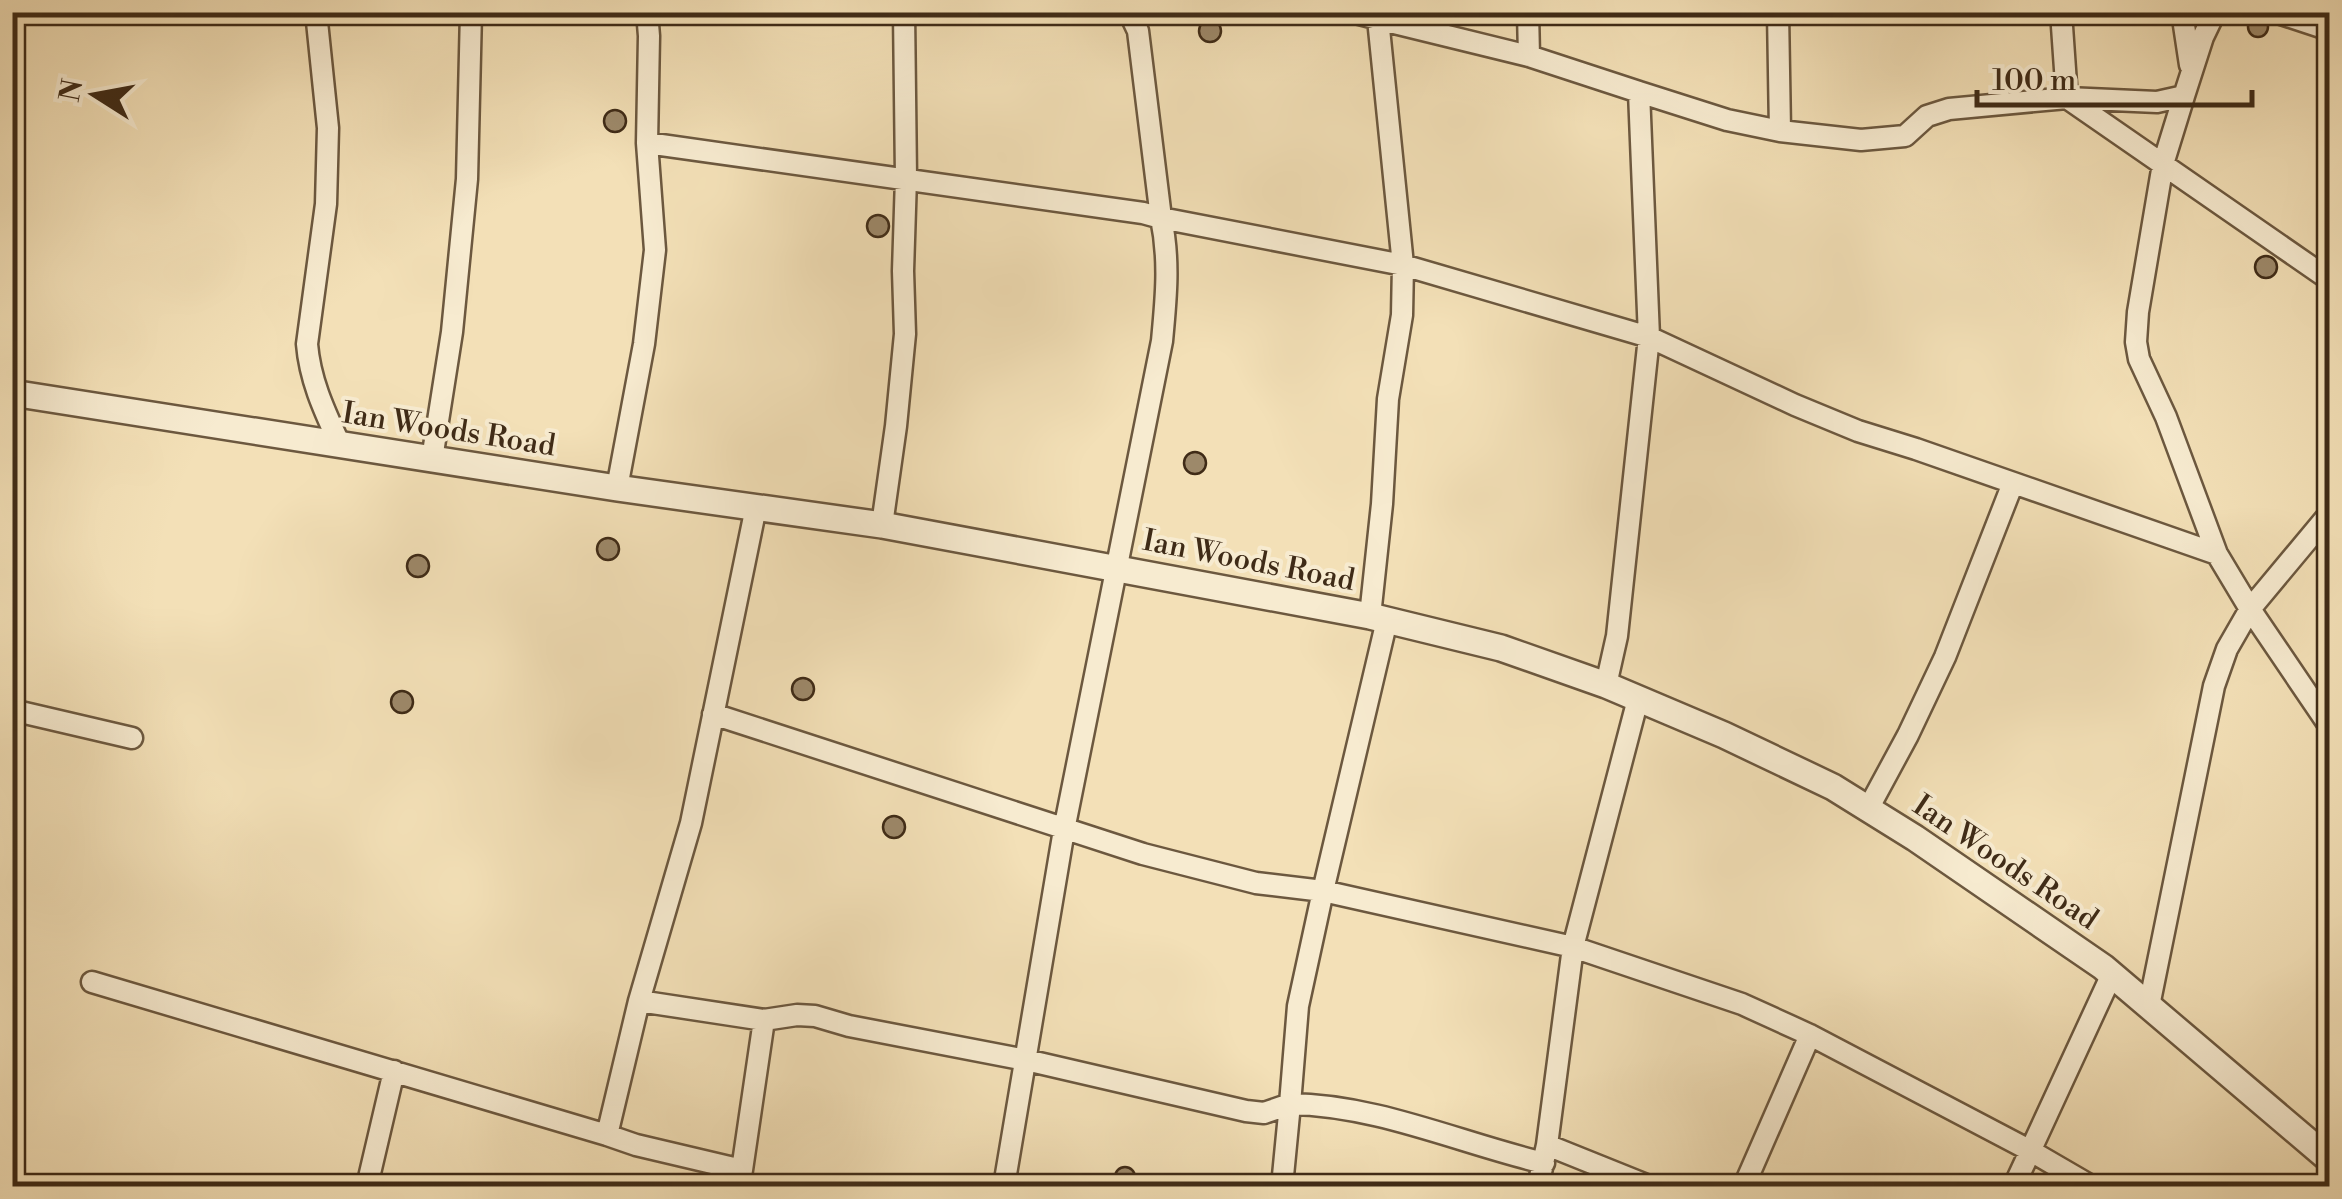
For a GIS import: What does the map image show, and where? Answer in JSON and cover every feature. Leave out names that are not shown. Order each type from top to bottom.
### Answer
[{"type":"street","points":[[316,12],[328,128],[326,204],[308,344],[309,367],[340,446]]},
{"type":"street","points":[[432,459],[452,332],[467,178],[471,12]]},
{"type":"street","points":[[617,488],[644,344],[655,250],[646,142],[647,12]]},
{"type":"street","points":[[882,524],[905,334],[904,12]]},
{"type":"street","points":[[1004,1186],[1064,830],[1162,342],[1168,283],[1166,246],[1138,31],[1129,12]]},
{"type":"street","points":[[1351,12],[1529,56],[1727,120],[1780,132],[1861,140],[1904,136],[1927,116],[1948,109],[2066,98],[2157,102],[2184,96]]},
{"type":"street","points":[[1528,12],[1529,56]]},
{"type":"street","points":[[1778,12],[1780,132]]},
{"type":"street","points":[[2061,12],[2066,98]]},
{"type":"street","points":[[2182,12],[2191,74]]},
{"type":"street","points":[[2215,12],[2203,37],[2163,164],[2136,342],[2139,359],[2166,418],[2217,554],[2330,727]]},
{"type":"street","points":[[2275,12],[2330,30]]},
{"type":"street","points":[[1282,1186],[1298,1006],[1379,618],[1388,399],[1402,315],[1402,265],[1378,18]]},
{"type":"street","points":[[1606,685],[1617,636],[1649,337],[1639,92]]},
{"type":"street","points":[[2066,98],[2330,280]]},
{"type":"street","points":[[646,142],[1143,213],[1402,265],[1649,337],[1858,431],[2217,554]]},
{"type":"street","name":"Ian Woods Road","points":[[12,394],[617,488],[882,524],[1379,618],[1501,648],[1606,685],[1724,734],[1833,787],[2112,974],[2330,1160]]},
{"type":"street","points":[[1868,810],[1946,657],[2013,483]]},
{"type":"street","points":[[607,1135],[639,1001],[691,823],[756,507]]},
{"type":"street","points":[[2149,1006],[2214,686],[2227,648],[2250,609],[2326,525]]},
{"type":"street","points":[[1538,1186],[1546,1154],[1573,947],[1638,699]]},
{"type":"street","points":[[12,710],[132,738]]},
{"type":"street","points":[[713,714],[1064,830],[1206,872],[1323,891],[1573,947],[1742,1004],[2029,1150],[2091,1186]]},
{"type":"street","points":[[2014,1186],[2112,974]]},
{"type":"street","points":[[92,982],[741,1178],[764,1020]]},
{"type":"street","points":[[639,1001],[764,1020],[806,1014],[1246,1111],[1264,1113],[1290,1104],[1313,1104],[1438,1131],[1502,1152],[1546,1154],[1648,1186]]},
{"type":"street","points":[[1744,1186],[1810,1036]]},
{"type":"street","points":[[368,1186],[394,1071]]},
{"type":"building","points":[[2254,17],[2262,17],[2268,27],[2262,37],[2254,37],[2248,31],[2248,23]]},
{"type":"building","points":[[1210,20],[1221,31],[1210,42],[1199,31]]},
{"type":"building","points":[[615,110],[626,121],[615,132],[604,121]]},
{"type":"building","points":[[878,215],[889,226],[878,237],[867,226]]},
{"type":"building","points":[[2266,256],[2277,267],[2266,278],[2255,267]]},
{"type":"building","points":[[1195,452],[1206,463],[1195,474],[1184,463]]},
{"type":"building","points":[[608,538],[619,549],[608,560],[597,549]]},
{"type":"building","points":[[418,555],[429,566],[418,577],[407,566]]},
{"type":"building","points":[[803,678],[814,689],[803,700],[792,689]]},
{"type":"building","points":[[402,691],[413,702],[402,713],[391,702]]},
{"type":"building","points":[[894,816],[905,827],[894,838],[883,827]]},
{"type":"building","points":[[1121,1167],[1129,1167],[1135,1177],[1129,1187],[1121,1187],[1115,1181],[1115,1173]]}]
